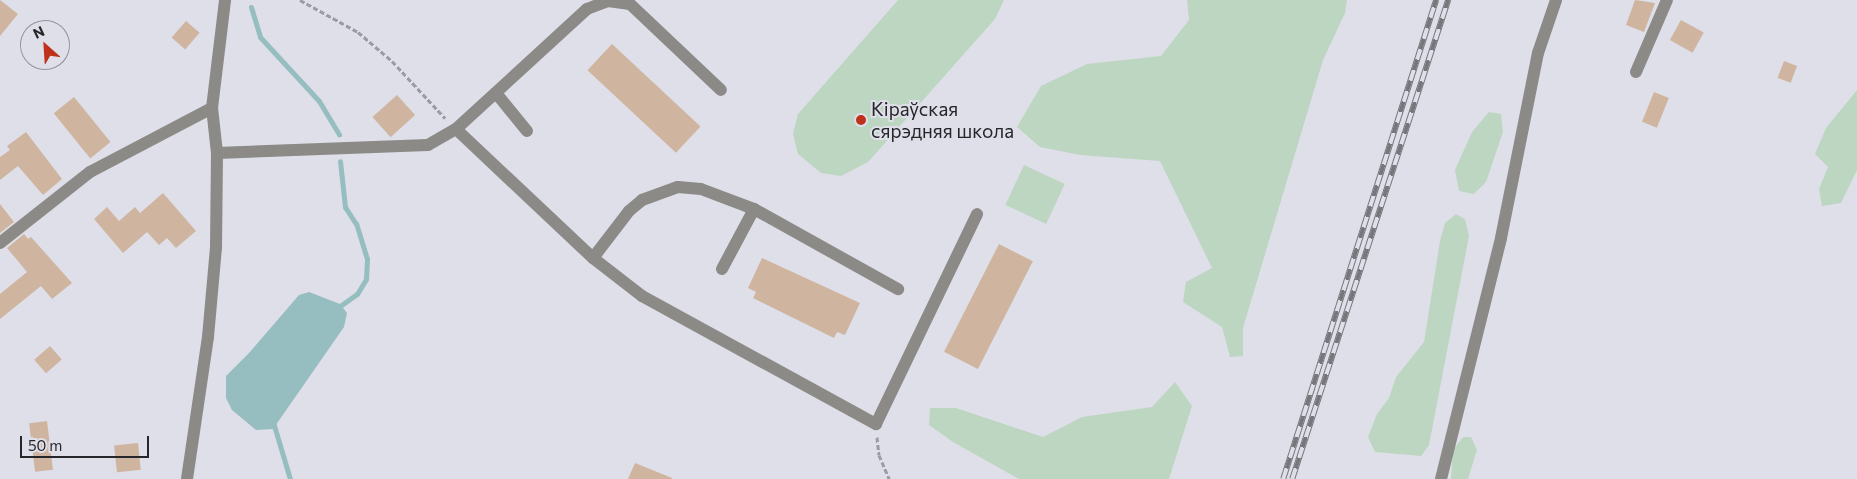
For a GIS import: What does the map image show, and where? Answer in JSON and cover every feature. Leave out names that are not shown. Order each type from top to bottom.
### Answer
[{"type":"street","points":[[187,479],[208,337],[216,248],[217,153],[212,108],[225,0]]},
{"type":"street","points":[[1441,479],[1502,238],[1538,52],[1556,0]]},
{"type":"street","points":[[1636,72],[1667,0]]},
{"type":"street","points":[[217,153],[428,145],[456,129],[586,10],[608,1],[630,4],[721,90]]},
{"type":"street","points":[[496,93],[527,132]]},
{"type":"street","points":[[0,243],[90,172],[212,108]]},
{"type":"street","points":[[456,129],[593,258],[642,296],[876,424],[977,214]]},
{"type":"street","points":[[593,258],[629,211],[657,192],[678,187],[701,189],[754,209],[898,289]]},
{"type":"street","points":[[722,269],[754,209]]},
{"type":"path","points":[[300,0],[358,32],[392,61],[456,129]]},
{"type":"path","points":[[876,424],[879,455],[889,479]]},
{"type":"green space","points":[[898,0],[1004,0],[995,19],[868,162],[841,176],[821,173],[798,154],[793,134],[798,114]]},
{"type":"green space","points":[[1187,0],[1347,0],[1345,13],[1323,60],[1243,328],[1243,356],[1230,357],[1222,327],[1183,302],[1186,282],[1212,268],[1160,161],[1080,155],[1040,147],[1017,127],[1041,86],[1087,64],[1161,56],[1189,20]]},
{"type":"green space","points":[[1857,90],[1857,170],[1841,203],[1822,206],[1819,189],[1828,167],[1815,154],[1826,128]]},
{"type":"green space","points":[[1489,112],[1501,114],[1503,132],[1486,182],[1474,194],[1459,191],[1455,170],[1472,132]]},
{"type":"green space","points":[[1024,165],[1065,184],[1046,224],[1005,205]]},
{"type":"green space","points":[[1456,214],[1465,219],[1469,236],[1429,445],[1421,456],[1375,452],[1368,437],[1377,414],[1389,398],[1396,377],[1424,342],[1440,241],[1445,223]]},
{"type":"green space","points":[[1175,382],[1192,406],[1169,479],[1019,479],[953,442],[929,425],[930,408],[956,408],[1043,437],[1082,417],[1152,407]]},
{"type":"green space","points":[[1463,437],[1471,437],[1477,450],[1468,479],[1451,479],[1453,450]]},
{"type":"water","points":[[309,292],[340,304],[347,313],[344,327],[273,429],[256,430],[232,410],[226,398],[226,376],[249,353],[299,295]]},
{"type":"building","points":[[0,0],[18,14],[0,36]]},
{"type":"building","points":[[1635,0],[1655,3],[1644,32],[1626,25]]},
{"type":"building","points":[[1681,20],[1704,33],[1693,53],[1670,40]]},
{"type":"building","points":[[186,21],[200,33],[185,49],[172,38]]},
{"type":"building","points":[[612,44],[700,127],[676,153],[587,70]]},
{"type":"building","points":[[1784,61],[1797,66],[1791,83],[1778,78]]},
{"type":"building","points":[[1654,92],[1669,98],[1657,128],[1642,122]]},
{"type":"building","points":[[397,95],[415,115],[391,137],[372,117]]},
{"type":"building","points":[[74,97],[111,142],[90,158],[54,113]]},
{"type":"building","points":[[26,132],[62,179],[43,195],[18,166],[0,180],[0,157],[10,150],[7,146]]},
{"type":"building","points":[[163,193],[196,231],[176,248],[167,238],[159,245],[147,232],[123,253],[94,219],[107,207],[119,221],[135,207],[140,213]]},
{"type":"building","points":[[0,204],[14,222],[0,233]]},
{"type":"building","points":[[24,234],[28,239],[31,237],[72,283],[52,299],[41,286],[0,319],[0,294],[27,272],[7,248]]},
{"type":"building","points":[[999,244],[1033,261],[978,369],[944,352]]},
{"type":"building","points":[[762,258],[860,303],[845,335],[837,332],[834,338],[753,298],[756,292],[748,288]]},
{"type":"building","points":[[50,346],[62,360],[46,373],[34,360]]},
{"type":"building","points":[[47,421],[53,470],[35,472],[29,423]]},
{"type":"building","points":[[138,443],[141,470],[117,472],[114,446]]},
{"type":"building","points":[[635,463],[672,478],[672,479],[628,479]]},
{"type":"waterway","points":[[251,7],[260,37],[319,101],[339,134]]},
{"type":"waterway","points":[[336,309],[357,294],[366,279],[367,259],[356,224],[345,207],[340,161]]},
{"type":"waterway","points":[[273,422],[290,479]]},
{"type":"railway","points":[[1283,479],[1436,0]]},
{"type":"railway","points":[[1292,479],[1448,0]]},
{"type":"place","name":"Кіраўская сярэдняя школа","points":[[861,120]]}]
